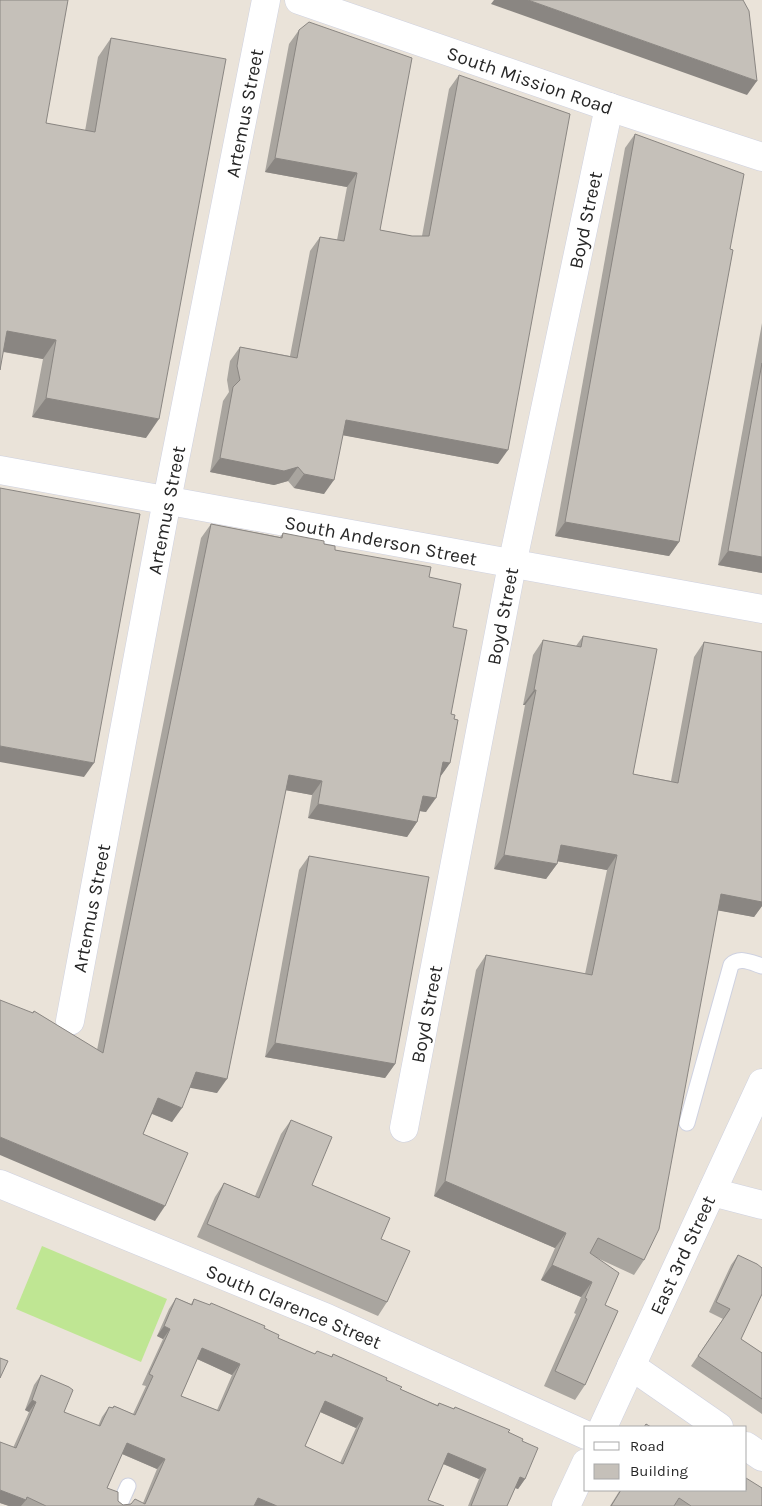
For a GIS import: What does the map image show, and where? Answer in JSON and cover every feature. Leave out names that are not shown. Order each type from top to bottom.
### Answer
[{"type":"street","name":"Artemus Street","points":[[70,1021],[167,500],[266,0]]},
{"type":"street","name":"South Mission Road","points":[[298,0],[609,107],[762,157]]},
{"type":"street","name":"Boyd Street","points":[[404,1128],[512,564],[609,107]]},
{"type":"street","name":"South Anderson Street","points":[[0,470],[762,609]]},
{"type":"street","name":"East 3rd Street","points":[[603,1426],[762,1083]]},
{"type":"street","name":"South Clarence Street","points":[[0,1184],[327,1318],[584,1434]]},
{"type":"street","points":[[712,1192],[762,1205]]},
{"type":"street","points":[[631,1366],[718,1426]]},
{"type":"street","points":[[747,1447],[762,1458]]},
{"type":"street","points":[[566,1506],[584,1468]]},
{"type":"lane","points":[[687,1123],[731,965],[742,960],[762,966]]},
{"type":"lane","points":[[119,1506],[128,1486]]},
{"type":"green space","points":[[42,1246],[167,1299],[141,1362],[16,1309]]},
{"type":"building","points":[[0,0],[68,0],[46,123],[95,132],[111,38],[226,59],[159,419],[46,398],[56,340],[7,331],[0,370]]},
{"type":"building","points":[[528,0],[743,0],[749,11],[757,81]]},
{"type":"building","points":[[309,22],[412,58],[380,230],[412,236],[429,236],[459,75],[570,114],[508,450],[346,420],[334,480],[304,474],[298,467],[284,471],[220,458],[233,387],[240,380],[237,366],[240,347],[297,358],[320,237],[344,241],[357,173],[275,158],[299,30]]},
{"type":"building","points":[[635,134],[744,174],[730,249],[733,250],[679,542],[565,522]]},
{"type":"building","points":[[762,363],[762,557],[728,551]]},
{"type":"building","points":[[0,488],[140,514],[94,763],[0,746]]},
{"type":"building","points":[[211,524],[282,538],[283,533],[324,541],[324,544],[335,546],[335,550],[431,567],[429,577],[461,584],[453,627],[467,630],[451,714],[455,715],[454,719],[458,720],[450,763],[443,762],[436,798],[423,796],[417,822],[318,804],[322,781],[289,775],[227,1079],[196,1072],[182,1108],[158,1098],[143,1134],[188,1153],[165,1206],[0,1137],[0,1000],[33,1013],[34,1011],[103,1053]]},
{"type":"building","points":[[583,636],[657,649],[633,774],[678,783],[704,642],[762,652],[762,902],[721,894],[659,1229],[644,1260],[598,1238],[590,1253],[619,1273],[605,1305],[618,1311],[585,1385],[555,1371],[587,1299],[585,1298],[592,1282],[552,1265],[566,1233],[445,1181],[486,955],[592,975],[617,855],[561,845],[557,864],[504,855],[536,690],[534,690],[543,640],[581,647]]},
{"type":"building","points":[[309,856],[429,877],[395,1064],[275,1043]]},
{"type":"building","points":[[291,1120],[332,1137],[312,1185],[390,1218],[381,1239],[410,1251],[387,1302],[207,1224],[224,1183],[259,1198]]},
{"type":"building","points":[[738,1255],[762,1268],[762,1294],[741,1339],[762,1353],[762,1399],[698,1356],[730,1309],[716,1302]]},
{"type":"building","points":[[176,1298],[192,1305],[194,1299],[210,1305],[211,1303],[265,1326],[264,1328],[279,1335],[278,1338],[315,1354],[317,1351],[332,1357],[333,1354],[387,1378],[386,1380],[402,1387],[400,1389],[438,1406],[439,1403],[454,1409],[455,1407],[510,1430],[508,1432],[538,1448],[525,1479],[520,1477],[507,1506],[471,1506],[486,1469],[448,1453],[428,1500],[444,1506],[277,1506],[258,1498],[254,1506],[46,1506],[27,1497],[26,1500],[0,1490],[0,1442],[16,1448],[36,1402],[32,1400],[41,1375],[73,1390],[64,1412],[100,1426],[109,1407],[113,1408],[114,1406],[135,1415],[153,1376],[149,1374],[170,1329],[164,1326]],"holes":[[[202,1348],[240,1364],[219,1411],[181,1396]],[[325,1401],[363,1418],[343,1464],[305,1446]],[[127,1443],[165,1459],[145,1504],[135,1499],[131,1504],[123,1505],[118,1501],[118,1492],[107,1488]]]},
{"type":"building","points":[[0,1358],[8,1361],[0,1378]]},
{"type":"building","points":[[747,1479],[762,1488],[762,1506],[691,1506],[679,1498],[674,1506],[611,1506],[620,1491],[747,1491]]}]
